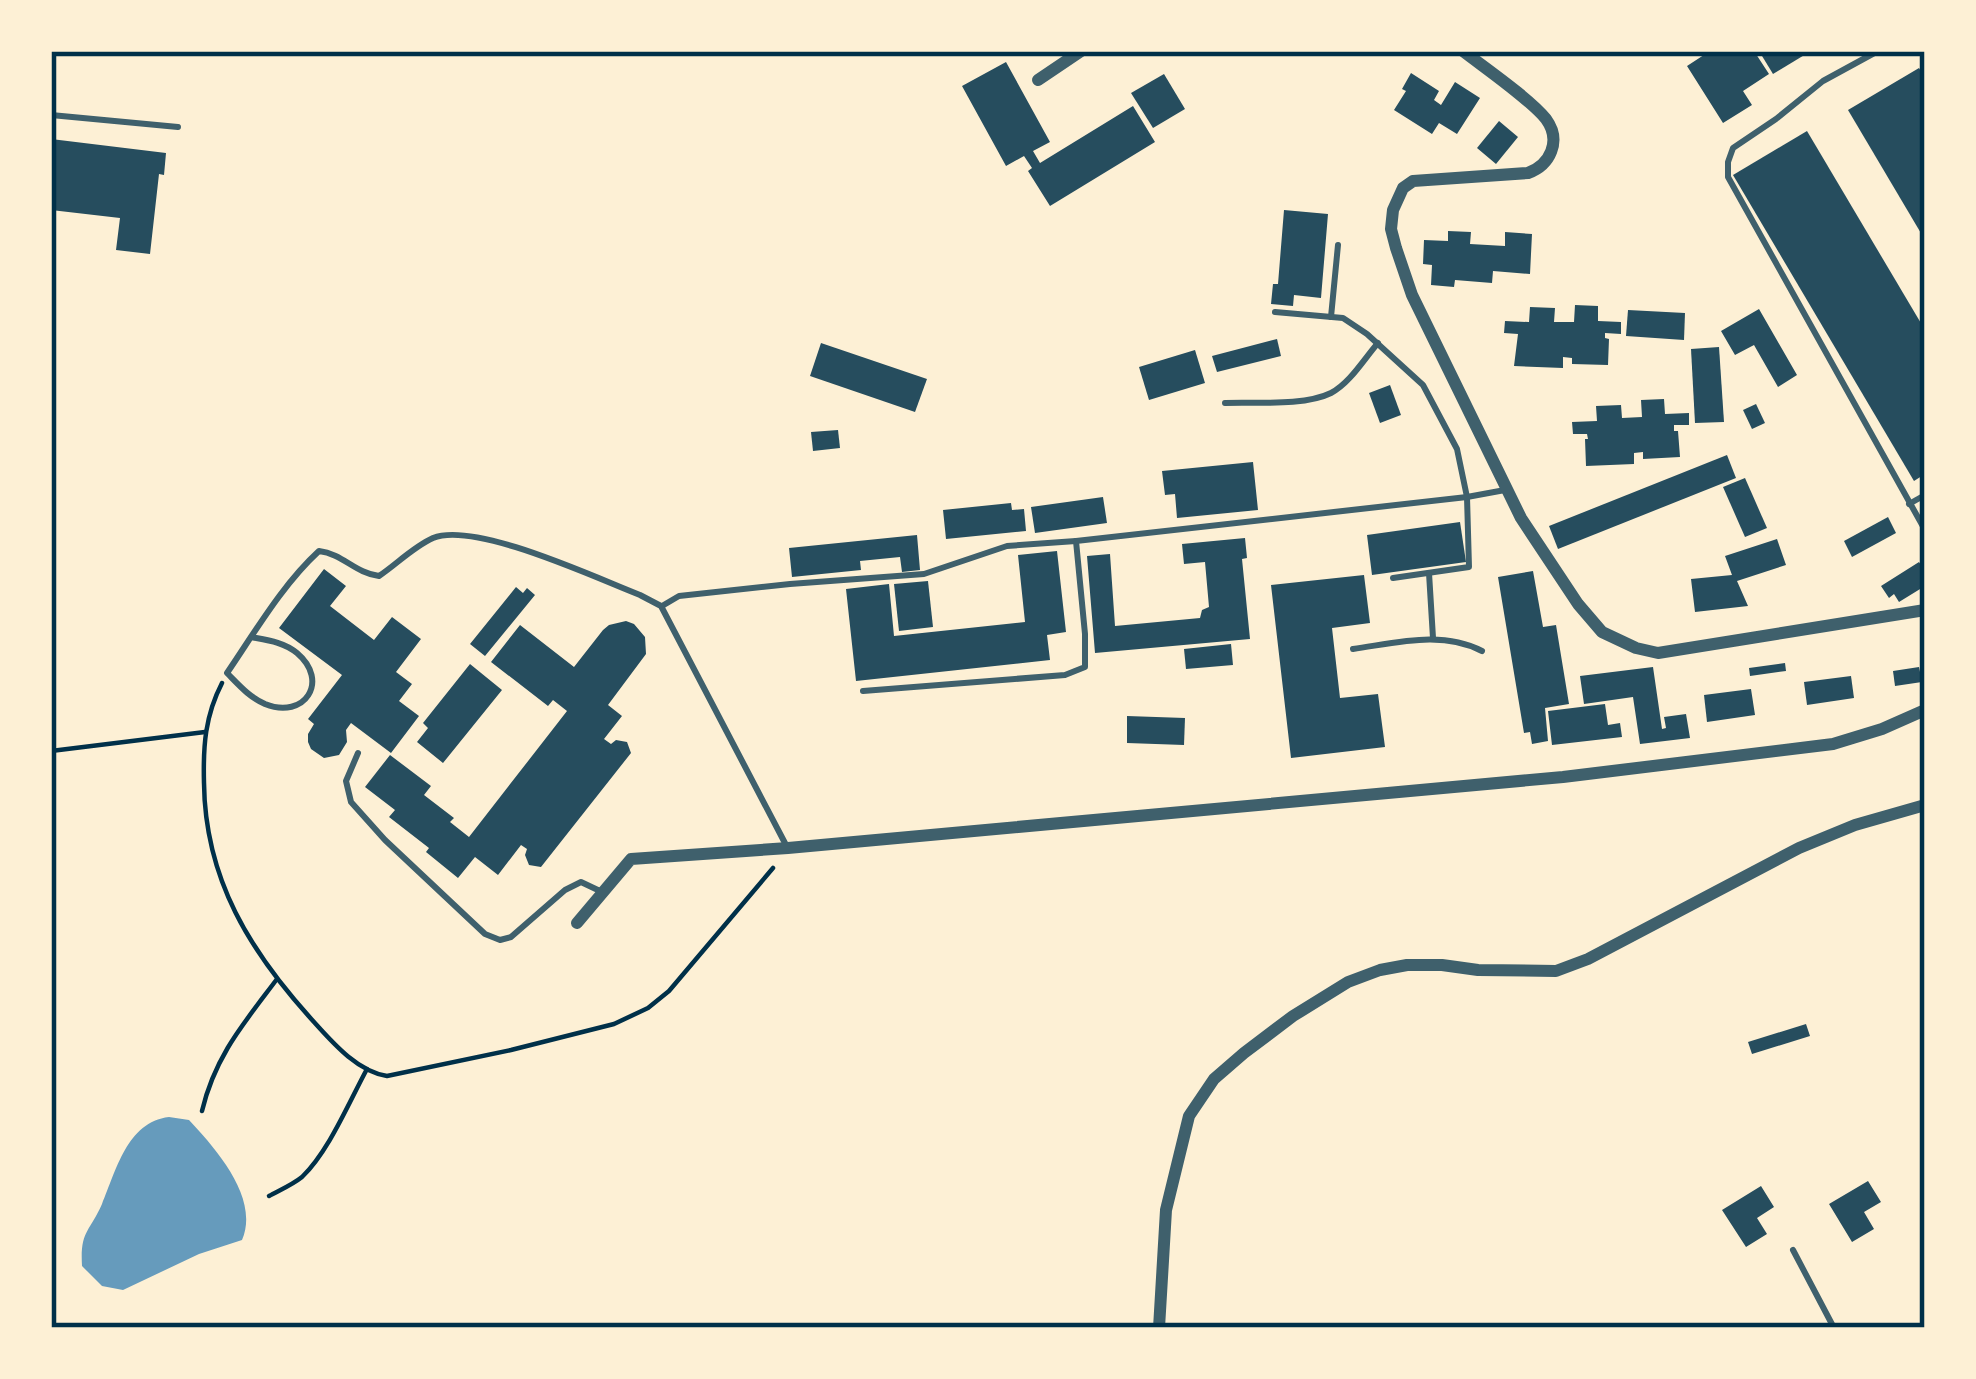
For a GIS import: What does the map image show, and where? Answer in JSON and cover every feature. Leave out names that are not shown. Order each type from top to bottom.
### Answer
[{"type":"street","points":[[1038,80],[1081,51]]},
{"type":"street","points":[[1463,51],[1546,120],[1554,145],[1549,158],[1540,169],[1528,173],[1413,181],[1395,202],[1391,229],[1412,295],[1521,518],[1578,604],[1602,632],[1658,653],[1925,610]]},
{"type":"street","points":[[577,923],[632,859],[1563,778],[1833,744],[1925,710]]},
{"type":"street","points":[[1160,1328],[1166,1210],[1189,1116],[1214,1079],[1293,1016],[1348,982],[1394,968],[1442,965],[1556,971],[1588,959],[1799,848],[1855,825],[1925,805]]},
{"type":"lane","points":[[1878,51],[1822,81],[1733,148],[1728,177],[1925,530]]},
{"type":"lane","points":[[51,116],[178,127]]},
{"type":"lane","points":[[1331,317],[1338,244]]},
{"type":"lane","points":[[1275,312],[1343,318],[1378,343],[1423,385],[1457,449],[1467,497],[1469,567],[1393,578]]},
{"type":"lane","points":[[1226,403],[1307,400],[1330,394],[1378,343]]},
{"type":"lane","points":[[661,606],[679,596],[924,574],[1007,546],[1508,489]]},
{"type":"lane","points":[[1909,504],[1925,495]]},
{"type":"lane","points":[[251,637],[296,651],[306,664],[311,693],[302,704],[291,708],[267,705],[227,673],[251,637],[306,563],[319,551],[335,553],[363,574],[379,576],[434,538],[454,533],[502,543],[640,595],[661,606],[788,848]]},
{"type":"lane","points":[[863,691],[1065,675],[1085,667],[1076,541]]},
{"type":"lane","points":[[1429,573],[1433,638]]},
{"type":"lane","points":[[1353,649],[1433,638],[1482,650]]},
{"type":"lane","points":[[358,753],[346,782],[351,802],[485,934],[500,940],[511,937],[581,882],[603,893]]},
{"type":"lane","points":[[1793,1250],[1834,1328]]},
{"type":"path","points":[[227,673],[212,702],[205,732],[204,811],[219,880],[254,946],[278,979],[348,1057],[374,1074],[387,1076],[511,1050],[614,1024],[648,1008],[669,991],[788,848]]},
{"type":"path","points":[[51,751],[205,732]]},
{"type":"path","points":[[202,1111],[210,1079],[230,1041],[278,979]]},
{"type":"path","points":[[268,1196],[306,1173],[367,1070]]},
{"type":"water","points":[[169,1117],[189,1120],[232,1175],[245,1208],[242,1240],[199,1254],[123,1290],[102,1286],[82,1266],[84,1239],[133,1138]]},
{"type":"building","points":[[1710,51],[1754,51],[1769,74],[1743,91],[1752,105],[1723,123],[1687,66]]},
{"type":"building","points":[[1759,51],[1811,51],[1773,74]]},
{"type":"building","points":[[1006,62],[1050,142],[1033,151],[1040,163],[1133,106],[1155,142],[1050,206],[1024,156],[1006,166],[962,86]]},
{"type":"building","points":[[1919,68],[1925,78],[1925,240],[1848,110]]},
{"type":"building","points":[[1411,73],[1439,91],[1434,100],[1441,105],[1455,82],[1480,98],[1457,134],[1439,123],[1432,134],[1394,110]]},
{"type":"building","points":[[1164,74],[1185,109],[1153,128],[1131,93]]},
{"type":"building","points":[[1499,121],[1518,137],[1496,164],[1477,148]]},
{"type":"building","points":[[1807,131],[1925,330],[1925,474],[1914,481],[1733,175]]},
{"type":"building","points":[[51,139],[166,153],[164,175],[159,174],[150,254],[116,250],[120,218],[51,210]]},
{"type":"building","points":[[1284,210],[1328,214],[1321,298],[1294,295],[1293,306],[1271,304],[1273,284],[1278,284]]},
{"type":"building","points":[[1448,231],[1471,232],[1470,244],[1505,246],[1505,232],[1532,234],[1530,274],[1493,271],[1492,283],[1455,280],[1454,287],[1431,285],[1432,265],[1423,264],[1424,240],[1448,241]]},
{"type":"building","points":[[1575,305],[1598,306],[1598,321],[1621,322],[1621,334],[1605,333],[1608,365],[1572,364],[1572,358],[1563,357],[1563,368],[1514,366],[1518,334],[1504,333],[1505,321],[1529,322],[1530,307],[1555,308],[1554,322],[1574,322]]},
{"type":"building","points":[[1759,309],[1797,375],[1778,387],[1754,345],[1735,355],[1721,331]]},
{"type":"building","points":[[1628,310],[1685,313],[1684,340],[1626,336]]},
{"type":"building","points":[[1277,339],[1281,356],[1217,372],[1212,356]]},
{"type":"building","points":[[821,343],[927,379],[915,412],[810,376]]},
{"type":"building","points":[[1719,347],[1724,422],[1695,423],[1691,349]]},
{"type":"building","points":[[1195,350],[1205,383],[1149,400],[1139,367]]},
{"type":"building","points":[[1390,385],[1401,415],[1380,423],[1369,393]]},
{"type":"building","points":[[1664,399],[1665,414],[1689,413],[1689,425],[1674,425],[1680,457],[1643,459],[1643,452],[1634,453],[1634,464],[1586,466],[1587,434],[1573,434],[1572,422],[1597,421],[1596,406],[1621,405],[1622,418],[1642,417],[1641,400]]},
{"type":"building","points":[[1756,404],[1765,423],[1752,429],[1743,410]]},
{"type":"building","points":[[838,430],[840,448],[813,451],[811,432]]},
{"type":"building","points":[[1727,455],[1736,478],[1558,549],[1549,526]]},
{"type":"building","points":[[1253,462],[1258,510],[1177,518],[1175,494],[1165,495],[1162,471]]},
{"type":"building","points":[[1745,478],[1767,528],[1745,537],[1723,487]]},
{"type":"building","points":[[1103,497],[1107,523],[1035,533],[1031,507]]},
{"type":"building","points":[[1011,503],[1012,510],[1024,509],[1026,531],[946,539],[943,510]]},
{"type":"building","points":[[1888,517],[1896,533],[1852,557],[1844,541]]},
{"type":"building","points":[[1460,522],[1466,562],[1372,575],[1367,535]]},
{"type":"building","points":[[917,535],[920,570],[902,572],[900,557],[860,561],[861,570],[792,577],[789,548]]},
{"type":"building","points":[[1245,538],[1247,558],[1242,559],[1250,639],[1095,653],[1087,556],[1110,554],[1115,626],[1200,618],[1209,607],[1205,562],[1184,564],[1182,544]]},
{"type":"building","points":[[1777,539],[1786,565],[1737,581],[1748,606],[1695,612],[1691,579],[1732,575],[1725,556]]},
{"type":"building","points":[[1057,551],[1066,632],[1047,635],[1050,660],[856,681],[846,589],[889,584],[894,636],[1025,622],[1018,555]]},
{"type":"building","points":[[1919,562],[1925,571],[1925,586],[1899,602],[1894,594],[1889,598],[1881,586]]},
{"type":"building","points":[[324,569],[346,586],[330,606],[374,640],[392,617],[421,639],[396,672],[412,684],[399,701],[419,716],[391,753],[351,723],[339,755],[324,758],[308,742],[314,724],[308,719],[342,675],[279,628]]},
{"type":"building","points":[[1533,571],[1543,627],[1556,625],[1569,704],[1545,708],[1548,741],[1532,744],[1530,732],[1524,733],[1498,577]]},
{"type":"building","points":[[1364,575],[1370,623],[1332,628],[1340,698],[1378,694],[1385,747],[1291,758],[1271,585]]},
{"type":"building","points":[[928,581],[933,627],[899,631],[894,584]]},
{"type":"building","points":[[516,587],[535,595],[485,656],[470,644]]},
{"type":"building","points":[[626,621],[645,637],[646,654],[608,705],[622,716],[604,739],[611,744],[627,742],[631,753],[541,867],[529,865],[527,849],[521,845],[498,875],[475,857],[458,878],[389,817],[395,810],[365,787],[390,755],[431,786],[424,795],[454,818],[450,822],[469,837],[567,711],[553,700],[548,706],[491,662],[520,625],[574,667],[603,630]]},
{"type":"building","points":[[1231,644],[1233,665],[1186,669],[1184,649]]},
{"type":"building","points":[[1785,663],[1786,671],[1750,676],[1749,668]]},
{"type":"building","points":[[470,664],[502,690],[443,763],[417,742],[428,728],[423,723]]},
{"type":"building","points":[[1653,667],[1662,729],[1666,728],[1664,717],[1686,714],[1690,738],[1640,744],[1633,697],[1584,704],[1580,676]]},
{"type":"building","points":[[1919,667],[1922,682],[1895,686],[1893,671]]},
{"type":"building","points":[[1851,676],[1854,698],[1807,705],[1804,682]]},
{"type":"building","points":[[1751,689],[1755,715],[1707,722],[1704,695]]},
{"type":"building","points":[[1605,704],[1608,725],[1620,723],[1622,737],[1552,745],[1548,711]]},
{"type":"building","points":[[1127,716],[1185,718],[1184,745],[1127,743]]},
{"type":"building","points":[[1806,1024],[1810,1036],[1752,1054],[1748,1042]]},
{"type":"building","points":[[1868,1181],[1881,1202],[1864,1212],[1874,1229],[1852,1242],[1829,1204]]},
{"type":"building","points":[[1761,1186],[1774,1207],[1757,1218],[1767,1234],[1746,1247],[1722,1210]]}]
